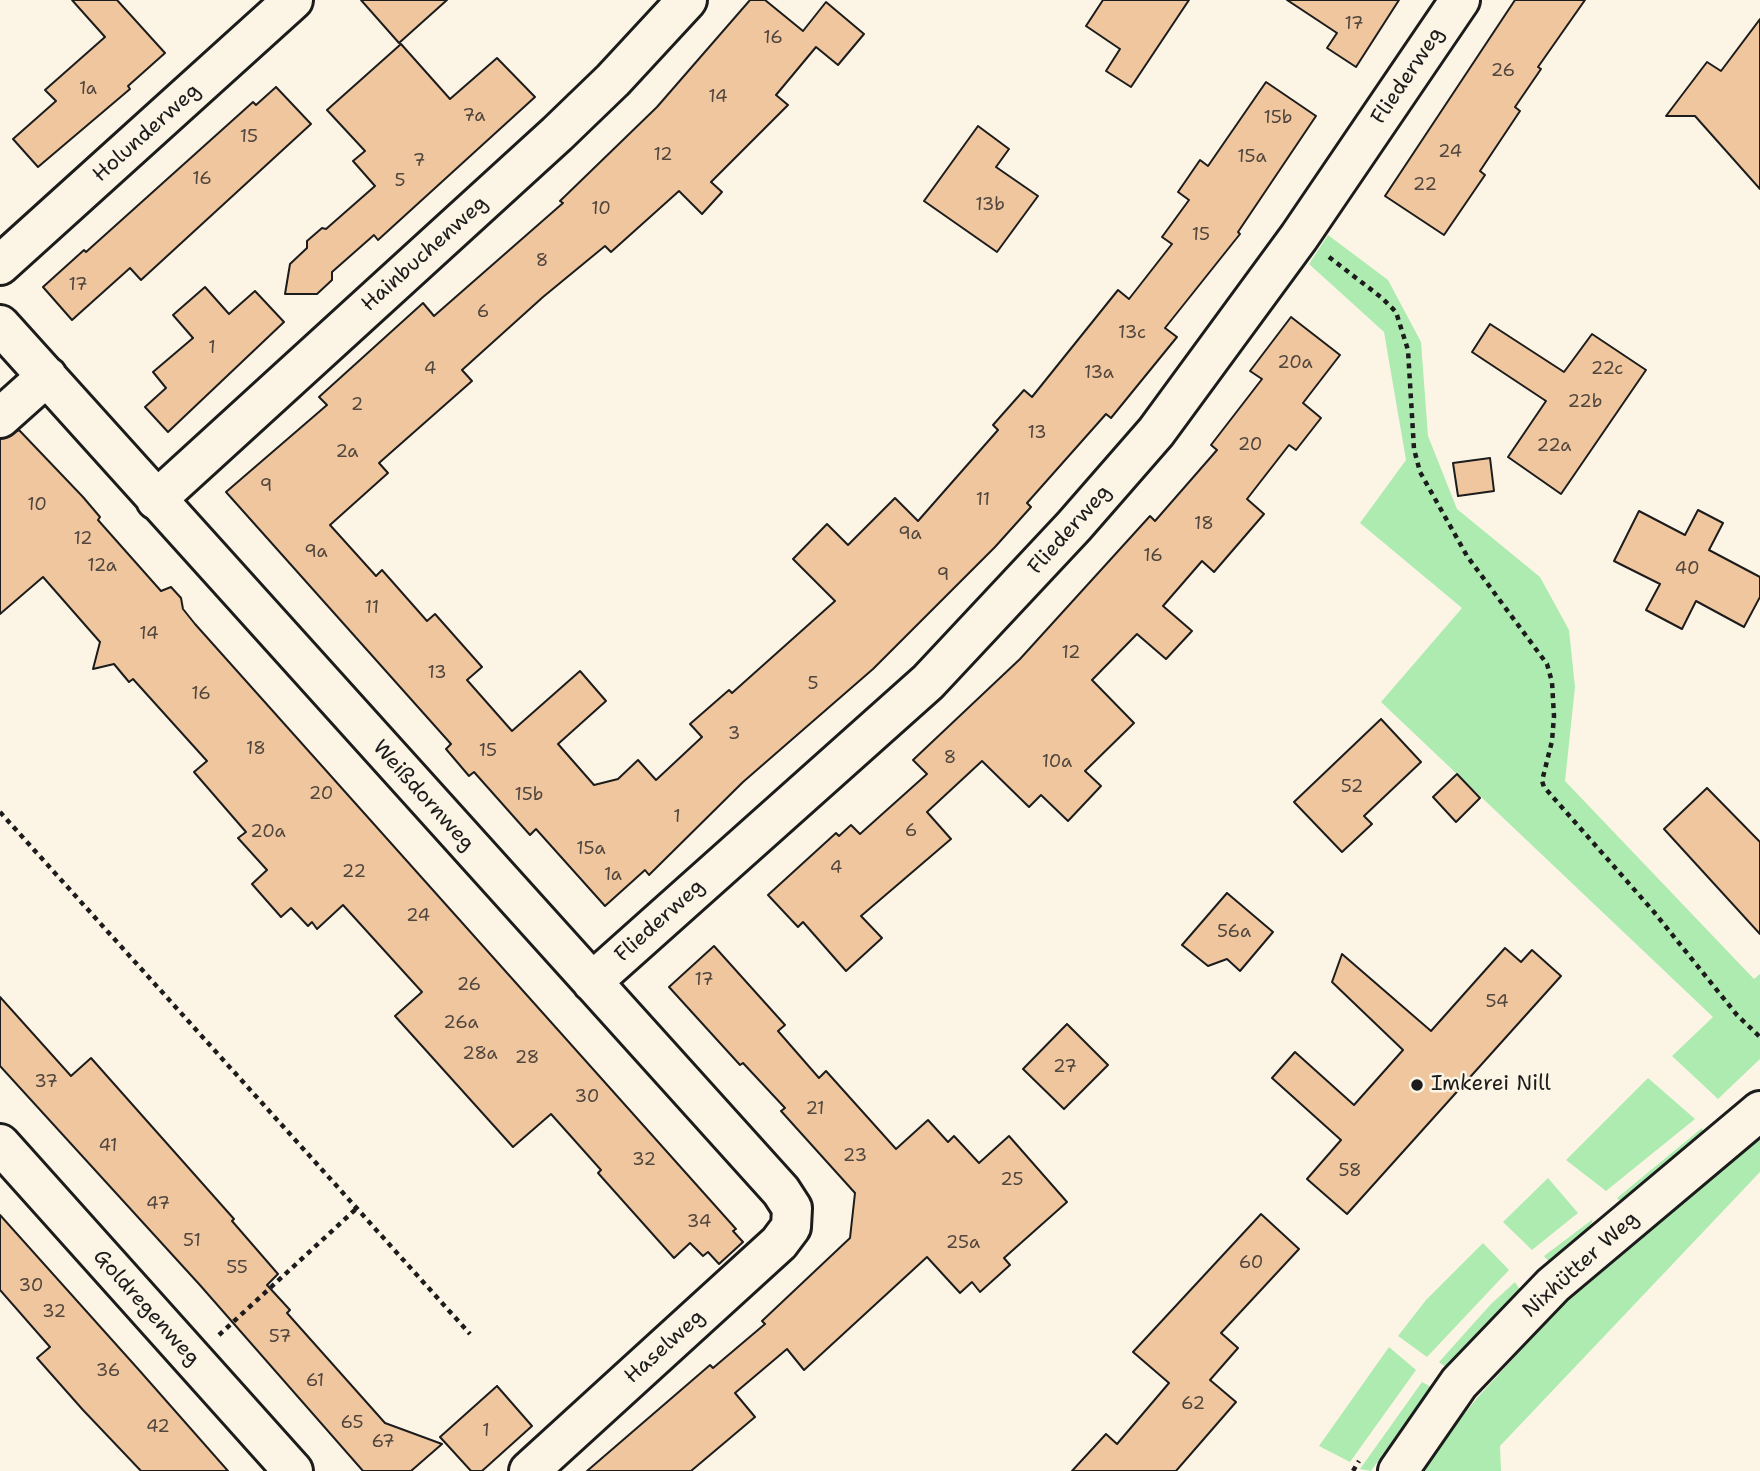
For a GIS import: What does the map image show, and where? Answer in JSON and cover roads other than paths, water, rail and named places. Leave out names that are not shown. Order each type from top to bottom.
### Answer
[{"type":"street","name":"Holunderweg","points":[[0,265],[293,0]]},
{"type":"street","name":"Hainbuchenweg","points":[[156,500],[557,134],[613,80],[687,0]]},
{"type":"street","name":"Fliederweg","points":[[592,982],[928,682],[981,628],[1156,432],[1299,237],[1460,0]]},
{"type":"street","name":"Weißdornweg","points":[[0,325],[781,1191],[792,1208],[793,1219]]},
{"type":"street","points":[[0,418],[47,376]]},
{"type":"street","name":"Nixhütter Weg","points":[[1398,1471],[1459,1382],[1553,1285],[1760,1111]]},
{"type":"street","name":"Goldregenweg","points":[[0,1144],[293,1471]]},
{"type":"street","name":"Haselweg","points":[[529,1471],[779,1243],[787,1235],[793,1219]]},
{"type":"place","name":"Imkerei Nill","points":[[1417,1085]]}]
